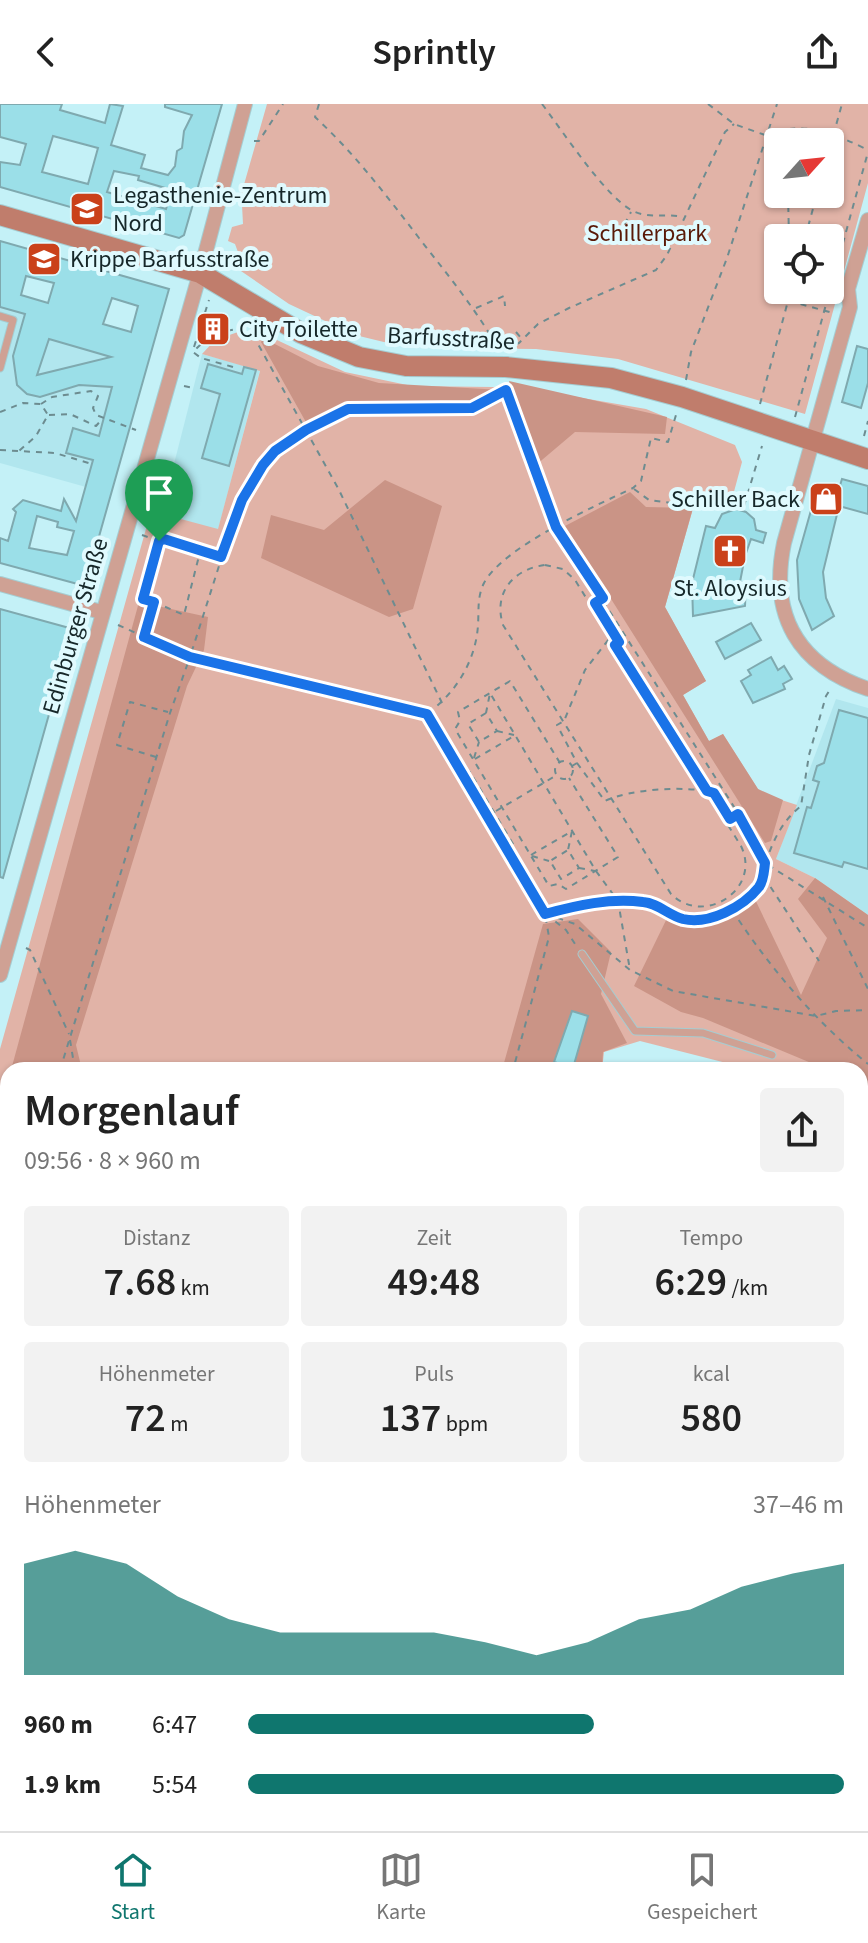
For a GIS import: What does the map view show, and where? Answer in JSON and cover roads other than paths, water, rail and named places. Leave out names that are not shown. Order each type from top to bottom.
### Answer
[{"type":"main road","name":"Barfusstraße","points":[[0,215],[200,273],[301,333],[359,357],[406,366],[506,367],[597,376],[679,406],[868,459]]},
{"type":"street","name":"Edinburger Straße","points":[[0,975],[200,273],[245,104]]},
{"type":"street","points":[[868,220],[848,289],[850,307],[780,562],[782,605],[791,631],[816,661],[832,674],[868,689]]},
{"type":"street","points":[[0,584],[101,612]]},
{"type":"lane","points":[[0,316],[13,320],[0,368]]},
{"type":"lane","points":[[582,954],[635,1031],[703,1033],[772,1055]]},
{"type":"place","name":"Legasthenie-Zentrum Nord","points":[[87,209]]},
{"type":"place","name":"Krippe Barfusstraße","points":[[44,259]]},
{"type":"place","name":"City Toilette","points":[[213,329]]},
{"type":"place","name":"Schiller Back","points":[[826,499]]},
{"type":"place","name":"St. Aloysius","points":[[730,551]]},
{"type":"park label","name":"Schillerpark","points":[[647,233]]}]
